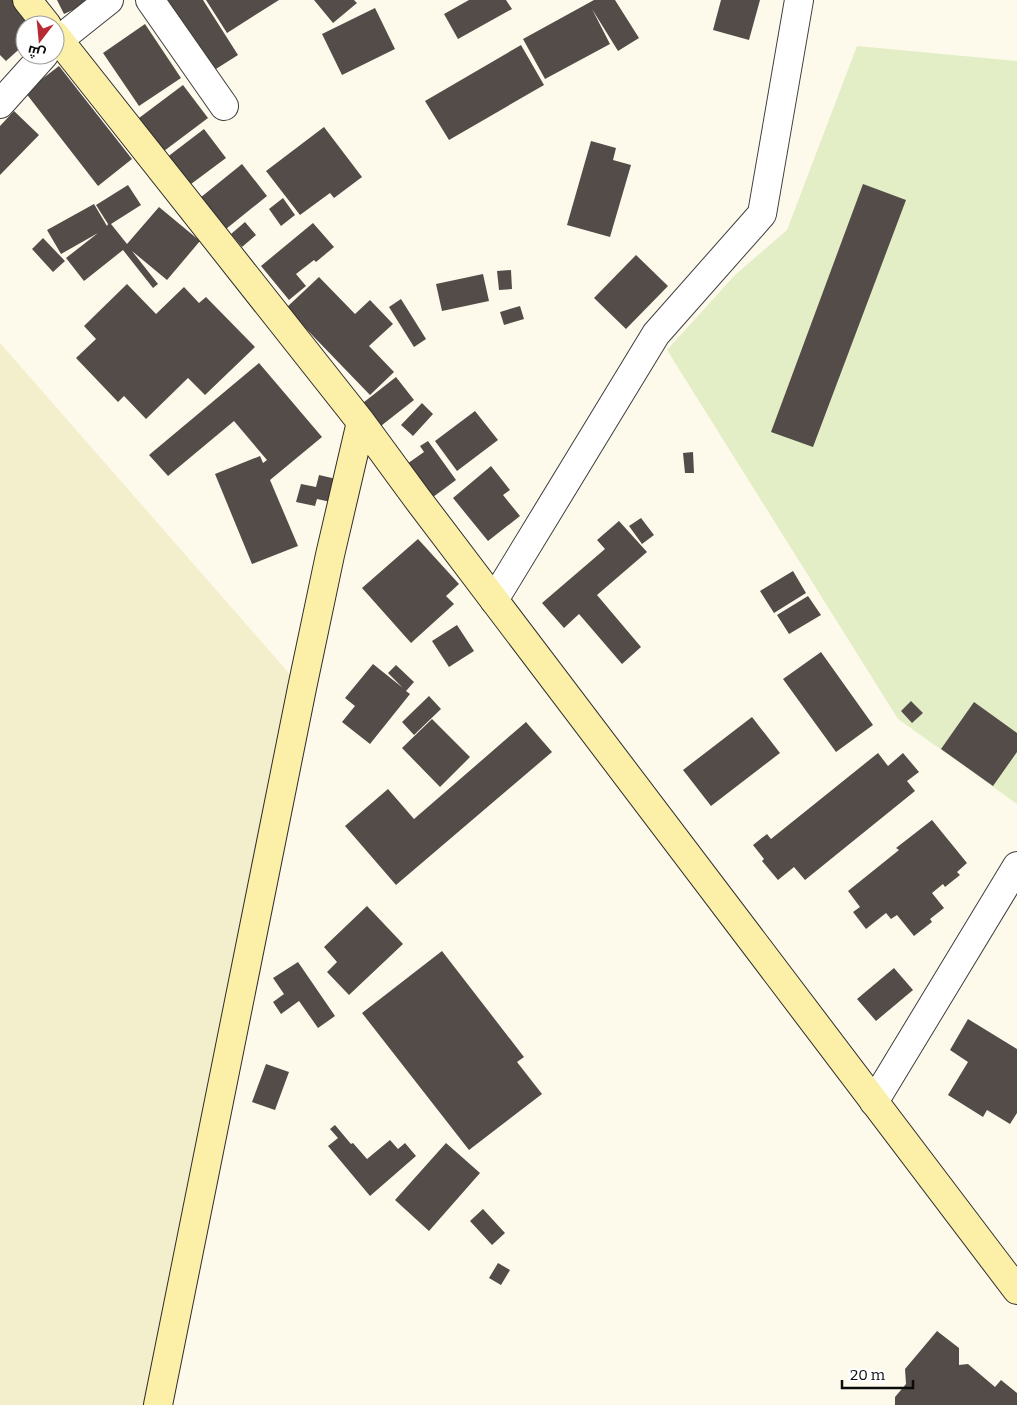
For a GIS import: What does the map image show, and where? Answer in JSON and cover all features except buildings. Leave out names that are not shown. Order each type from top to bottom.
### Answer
[{"type":"main road","points":[[28,0],[37,15]]},
{"type":"main road","points":[[65,56],[361,422],[1017,1290]]},
{"type":"main road","points":[[158,1405],[302,688],[361,422]]},
{"type":"street","points":[[65,31],[109,0]]},
{"type":"street","points":[[150,0],[224,106]]},
{"type":"street","points":[[494,600],[656,334],[762,214],[799,0]]},
{"type":"street","points":[[0,104],[32,65]]},
{"type":"street","points":[[874,1102],[1017,866]]},
{"type":"shaded area","points":[[0,343],[302,688],[158,1405],[0,1405]]},
{"type":"green space","points":[[857,46],[1017,61],[1017,804],[898,719],[667,350],[735,275],[787,230]]}]
